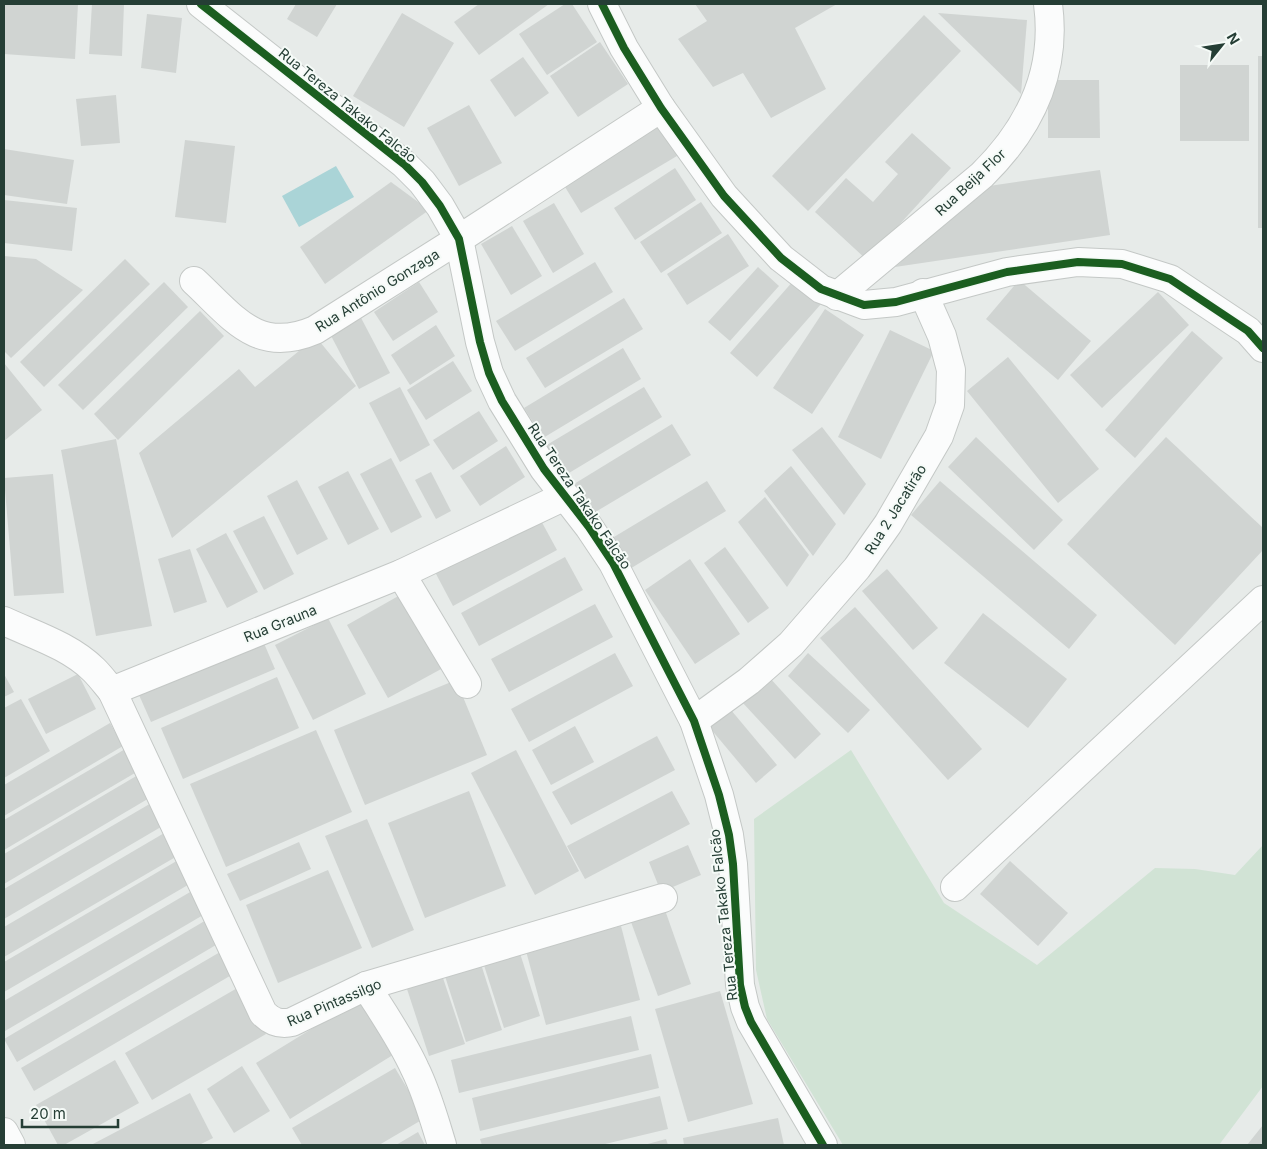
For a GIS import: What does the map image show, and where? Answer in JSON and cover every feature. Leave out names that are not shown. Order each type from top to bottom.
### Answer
[{"type":"street","name":"Rua Tereza Takako Falcão","points":[[201,4],[404,164],[422,182],[440,206],[459,239],[480,342],[489,373],[502,401],[544,469],[613,563],[694,721],[719,795],[729,835],[740,985],[745,1007],[751,1022],[823,1145]]},
{"type":"street","points":[[602,4],[624,48],[661,108],[724,196],[781,258],[821,289],[864,305],[896,302],[1016,271],[1078,262],[1122,264],[1170,279],[1261,341]]},
{"type":"street","name":"Rua Beija Flor","points":[[837,296],[982,175],[999,158],[1017,135],[1034,103],[1043,79],[1049,51],[1051,25],[1048,4]]},
{"type":"street","name":"Rua Antônio Gonzaga","points":[[194,281],[247,329],[263,336],[280,338],[299,336],[315,330],[661,108]]},
{"type":"street","name":"Rua 2 Jacatirão","points":[[694,721],[749,681],[791,644],[851,575],[888,524],[939,436],[950,405],[951,370],[942,336],[923,294]]},
{"type":"street","name":"Rua Grauna","points":[[112,691],[401,574],[565,496]]},
{"type":"street","points":[[401,574],[466,684]]},
{"type":"street","points":[[955,887],[1263,600]]},
{"type":"street","points":[[4,621],[67,650],[80,658],[94,670],[112,691]]},
{"type":"street","name":"Rua Pintassilgo","points":[[112,691],[263,1013],[269,1020],[276,1023],[292,1022],[366,986],[663,898]]},
{"type":"street","points":[[366,986],[415,1068],[442,1145]]},
{"type":"street","points":[[4,1132],[11,1145]]},
{"type":"green space","points":[[851,750],[944,903],[1037,965],[1155,868],[1195,869],[1235,875],[1263,845],[1263,1086],[1219,1145],[843,1145],[767,1019],[756,970],[754,819]]},
{"type":"water","points":[[336,166],[354,197],[299,227],[282,196]]},
{"type":"building","points":[[4,4],[78,4],[75,59],[4,54]]},
{"type":"building","points":[[92,4],[124,4],[122,56],[89,54]]},
{"type":"building","points":[[296,4],[337,4],[317,37],[287,19]]},
{"type":"building","points":[[479,4],[549,4],[479,55],[454,22]]},
{"type":"building","points":[[565,4],[572,4],[597,42],[547,75],[519,34]]},
{"type":"building","points":[[695,4],[837,4],[795,28],[826,89],[771,118],[743,73],[713,87],[678,39],[707,21]]},
{"type":"building","points":[[402,13],[454,43],[404,127],[353,96]]},
{"type":"building","points":[[938,13],[1027,20],[1021,94]]},
{"type":"building","points":[[147,14],[182,18],[176,73],[141,68]]},
{"type":"building","points":[[924,15],[961,51],[808,211],[772,176]]},
{"type":"building","points":[[600,42],[628,84],[578,117],[550,76]]},
{"type":"building","points":[[1258,56],[1263,56],[1263,228],[1258,228]]},
{"type":"building","points":[[523,57],[549,93],[515,117],[490,80]]},
{"type":"building","points":[[1180,65],[1249,65],[1249,141],[1180,141]]},
{"type":"building","points":[[1048,80],[1099,80],[1100,138],[1048,138]]},
{"type":"building","points":[[116,95],[120,143],[81,146],[76,99]]},
{"type":"building","points":[[469,105],[502,163],[459,186],[427,128]]},
{"type":"building","points":[[664,122],[682,153],[581,213],[562,182]]},
{"type":"building","points":[[912,133],[951,168],[867,260],[815,212],[846,178],[873,202],[898,174],[885,162]]},
{"type":"building","points":[[185,140],[235,146],[226,223],[175,217]]},
{"type":"building","points":[[4,149],[74,160],[67,204],[4,195]]},
{"type":"building","points":[[675,168],[696,200],[635,240],[614,208]]},
{"type":"building","points":[[1100,170],[1110,235],[895,267],[989,186]]},
{"type":"building","points":[[391,182],[429,210],[325,284],[300,247]]},
{"type":"building","points":[[4,200],[77,208],[72,251],[4,243]]},
{"type":"building","points":[[701,202],[722,233],[661,273],[640,242]]},
{"type":"building","points":[[554,203],[584,254],[553,273],[523,221]]},
{"type":"building","points":[[512,226],[542,276],[511,295],[481,244]]},
{"type":"building","points":[[728,234],[749,266],[687,305],[667,274]]},
{"type":"building","points":[[4,256],[36,259],[83,290],[11,358],[4,351]]},
{"type":"building","points":[[125,259],[150,284],[44,387],[20,362]]},
{"type":"building","points":[[595,262],[613,292],[515,351],[496,321]]},
{"type":"building","points":[[758,267],[779,286],[730,341],[708,322]]},
{"type":"building","points":[[794,280],[821,304],[757,377],[730,353]]},
{"type":"building","points":[[1019,280],[1091,341],[1058,380],[986,319]]},
{"type":"building","points":[[164,282],[188,307],[83,410],[58,385]]},
{"type":"building","points":[[419,282],[438,312],[393,341],[374,312]]},
{"type":"building","points":[[1158,292],[1189,325],[1102,408],[1070,375]]},
{"type":"building","points":[[624,298],[643,329],[545,388],[526,358]]},
{"type":"building","points":[[825,309],[864,335],[812,414],[773,388]]},
{"type":"building","points":[[200,311],[224,336],[118,440],[94,414]]},
{"type":"building","points":[[359,314],[390,373],[359,389],[328,330]]},
{"type":"building","points":[[436,325],[455,356],[410,385],[391,355]]},
{"type":"building","points":[[890,330],[934,351],[881,459],[838,437]]},
{"type":"building","points":[[1192,331],[1223,358],[1135,458],[1105,430]]},
{"type":"building","points":[[316,337],[356,386],[172,538],[139,453],[239,369],[255,387]]},
{"type":"building","points":[[623,348],[641,379],[543,438],[524,408]]},
{"type":"building","points":[[1008,357],[1099,469],[1058,503],[967,391]]},
{"type":"building","points":[[453,361],[472,391],[426,420],[407,390]]},
{"type":"building","points":[[4,363],[42,410],[4,441]]},
{"type":"building","points":[[400,387],[430,445],[400,462],[369,403]]},
{"type":"building","points":[[644,387],[662,417],[564,476],[545,446]]},
{"type":"building","points":[[479,411],[498,441],[453,470],[433,440]]},
{"type":"building","points":[[672,424],[691,455],[592,514],[574,484]]},
{"type":"building","points":[[822,427],[866,484],[844,515],[792,450]]},
{"type":"building","points":[[976,437],[1063,520],[1034,550],[948,467]]},
{"type":"building","points":[[1166,437],[1263,528],[1263,550],[1175,645],[1067,544]]},
{"type":"building","points":[[116,439],[152,626],[96,636],[61,450]]},
{"type":"building","points":[[506,446],[525,477],[480,506],[460,476]]},
{"type":"building","points":[[391,458],[422,517],[391,533],[360,474]]},
{"type":"building","points":[[791,466],[836,524],[813,556],[764,491]]},
{"type":"building","points":[[348,471],[379,529],[348,545],[318,487]]},
{"type":"building","points":[[431,472],[451,511],[436,519],[415,480]]},
{"type":"building","points":[[53,474],[64,593],[14,596],[4,478]]},
{"type":"building","points":[[297,480],[328,539],[297,555],[267,496]]},
{"type":"building","points":[[707,481],[726,511],[628,570],[609,540]]},
{"type":"building","points":[[940,481],[1097,615],[1069,649],[911,515]]},
{"type":"building","points":[[765,497],[809,555],[787,587],[738,522]]},
{"type":"building","points":[[264,516],[294,574],[264,590],[233,531]]},
{"type":"building","points":[[539,517],[557,550],[453,606],[435,572]]},
{"type":"building","points":[[226,533],[258,592],[227,608],[196,549]]},
{"type":"building","points":[[725,547],[769,608],[748,623],[704,563]]},
{"type":"building","points":[[190,549],[207,602],[174,613],[158,559]]},
{"type":"building","points":[[565,557],[583,590],[479,646],[461,613]]},
{"type":"building","points":[[690,559],[740,634],[695,664],[645,590]]},
{"type":"building","points":[[887,569],[938,628],[913,650],[862,591]]},
{"type":"building","points":[[402,594],[443,668],[388,698],[347,625]]},
{"type":"building","points":[[595,604],[613,637],[509,692],[491,659]]},
{"type":"building","points":[[855,607],[982,749],[948,780],[820,638]]},
{"type":"building","points":[[983,613],[1067,679],[1028,728],[944,663]]},
{"type":"building","points":[[328,618],[366,694],[313,720],[275,645]]},
{"type":"building","points":[[263,641],[275,669],[151,722],[139,695]]},
{"type":"building","points":[[615,653],[633,686],[529,742],[511,709]]},
{"type":"building","points":[[808,653],[870,710],[848,733],[788,676]]},
{"type":"building","points":[[4,674],[14,692],[4,697]]},
{"type":"building","points":[[78,674],[96,709],[46,734],[28,699]]},
{"type":"building","points":[[277,677],[299,728],[183,779],[161,728]]},
{"type":"building","points":[[769,677],[821,734],[795,759],[742,702]]},
{"type":"building","points":[[456,680],[487,755],[365,805],[334,730]]},
{"type":"building","points":[[21,699],[50,751],[4,778],[4,708]]},
{"type":"building","points":[[731,710],[777,765],[756,783],[710,728]]},
{"type":"building","points":[[110,723],[123,746],[4,816],[4,785]]},
{"type":"building","points":[[575,726],[594,762],[551,785],[532,750]]},
{"type":"building","points":[[316,730],[352,812],[226,867],[190,784]]},
{"type":"building","points":[[657,736],[675,770],[571,825],[552,792]]},
{"type":"building","points":[[127,748],[140,770],[4,850],[4,820]]},
{"type":"building","points":[[516,750],[579,871],[535,895],[471,773]]},
{"type":"building","points":[[138,775],[151,797],[4,884],[4,854]]},
{"type":"building","points":[[469,791],[506,886],[425,918],[388,823]]},
{"type":"building","points":[[672,791],[690,824],[585,879],[567,846]]},
{"type":"building","points":[[153,802],[166,824],[4,919],[4,889]]},
{"type":"building","points":[[367,819],[414,930],[372,948],[325,836]]},
{"type":"building","points":[[166,832],[179,855],[4,957],[4,927]]},
{"type":"building","points":[[299,842],[311,869],[240,901],[227,874]]},
{"type":"building","points":[[688,845],[701,875],[661,892],[649,862]]},
{"type":"building","points":[[180,859],[193,882],[4,992],[4,962]]},
{"type":"building","points":[[1010,861],[1068,913],[1038,946],[980,894]]},
{"type":"building","points":[[328,870],[362,948],[278,983],[246,905]]},
{"type":"building","points":[[197,888],[210,911],[5,1031],[4,1001]]},
{"type":"building","points":[[665,910],[691,984],[658,996],[631,922]]},
{"type":"building","points":[[208,919],[221,942],[17,1062],[4,1039]]},
{"type":"building","points":[[621,926],[640,1000],[546,1025],[526,951]]},
{"type":"building","points":[[518,947],[540,1016],[504,1028],[482,959]]},
{"type":"building","points":[[227,948],[240,970],[34,1091],[21,1068]]},
{"type":"building","points":[[480,961],[502,1030],[466,1042],[444,973]]},
{"type":"building","points":[[442,975],[465,1044],[429,1056],[406,986]]},
{"type":"building","points":[[239,987],[266,1034],[152,1100],[125,1053]]},
{"type":"building","points":[[720,991],[753,1104],[688,1122],[655,1009]]},
{"type":"building","points":[[362,998],[396,1053],[290,1119],[256,1063]]},
{"type":"building","points":[[631,1016],[639,1050],[459,1093],[451,1060]]},
{"type":"building","points":[[651,1054],[659,1088],[480,1131],[472,1098]]},
{"type":"building","points":[[115,1060],[139,1103],[64,1145],[58,1145],[36,1105]]},
{"type":"building","points":[[242,1066],[270,1111],[234,1133],[207,1089]]},
{"type":"building","points":[[395,1068],[425,1118],[379,1145],[302,1145],[292,1128]]},
{"type":"building","points":[[190,1093],[213,1138],[199,1145],[91,1145]]},
{"type":"building","points":[[660,1096],[668,1129],[601,1145],[482,1145],[480,1139]]},
{"type":"building","points":[[778,1118],[784,1145],[684,1145],[683,1138]]},
{"type":"building","points":[[1263,1125],[1263,1145],[1247,1145]]},
{"type":"building","points":[[418,1132],[425,1145],[396,1145]]},
{"type":"building","points":[[666,1139],[668,1145],[644,1145]]},
{"type":"cycle path","points":[[201,4],[404,164],[422,182],[440,206],[459,239],[480,342],[489,373],[502,401],[544,469],[589,527],[613,563],[694,721],[719,795],[729,835],[733,864],[740,985],[745,1007],[751,1022],[823,1145]]},
{"type":"cycle path","points":[[602,4],[624,48],[661,108],[724,196],[781,258],[821,289],[864,305],[896,302],[1007,272],[1078,262],[1122,264],[1170,279],[1248,331],[1263,348]]}]
